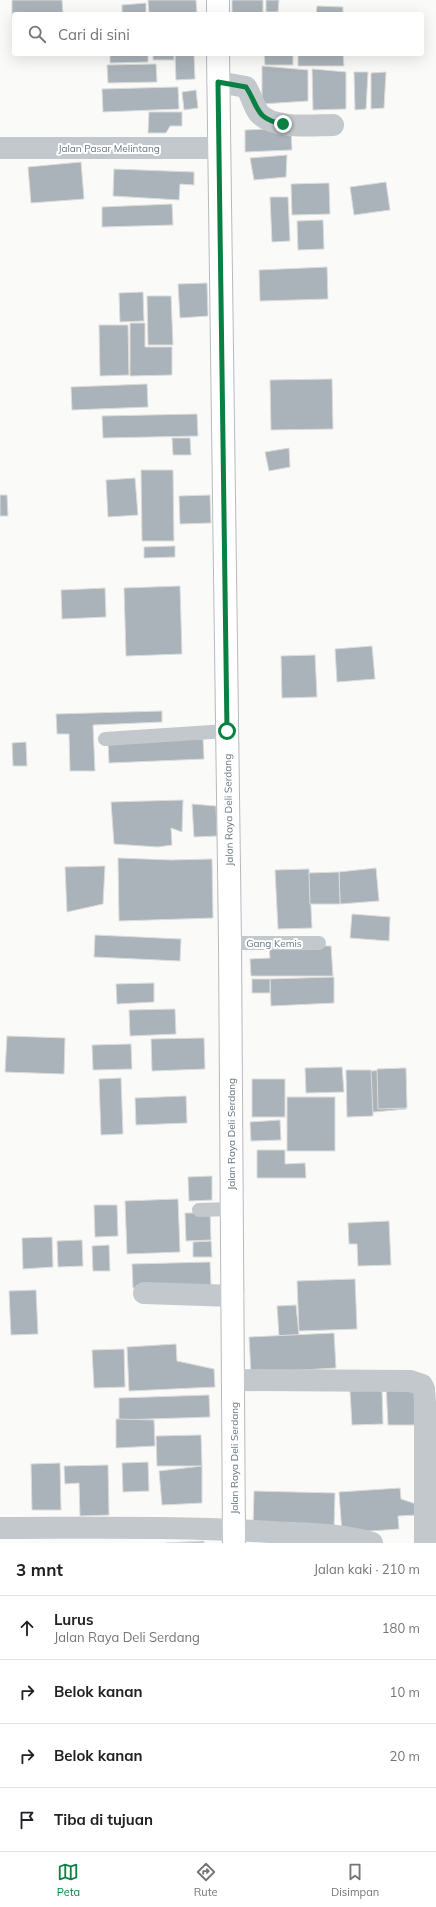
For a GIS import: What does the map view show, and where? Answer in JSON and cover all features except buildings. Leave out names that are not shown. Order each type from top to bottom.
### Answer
[{"type":"main road","points":[[218,0],[218,12]]},
{"type":"main road","name":"Jalan Raya Deli Serdang","points":[[218,56],[230,943],[234,1536]]},
{"type":"street","points":[[218,82],[246,87],[259,114],[273,122],[283,124],[333,125]]},
{"type":"street","name":"Jalan Pasar Melintang","points":[[0,148],[219,148]]},
{"type":"street","points":[[144,1293],[233,1296]]},
{"type":"street","points":[[233,1380],[410,1381],[422,1385],[424,1389],[425,1402],[425,1543]]},
{"type":"street","points":[[0,1528],[234,1536],[328,1535],[356,1538],[372,1543]]},
{"type":"lane","points":[[105,739],[227,731]]},
{"type":"lane","name":"Gang Kemis","points":[[230,943],[319,942]]},
{"type":"lane","points":[[198,1210],[232,1209]]},
{"type":"route","points":[[227,731],[218,82],[246,87],[259,114],[273,122],[283,124]]}]
